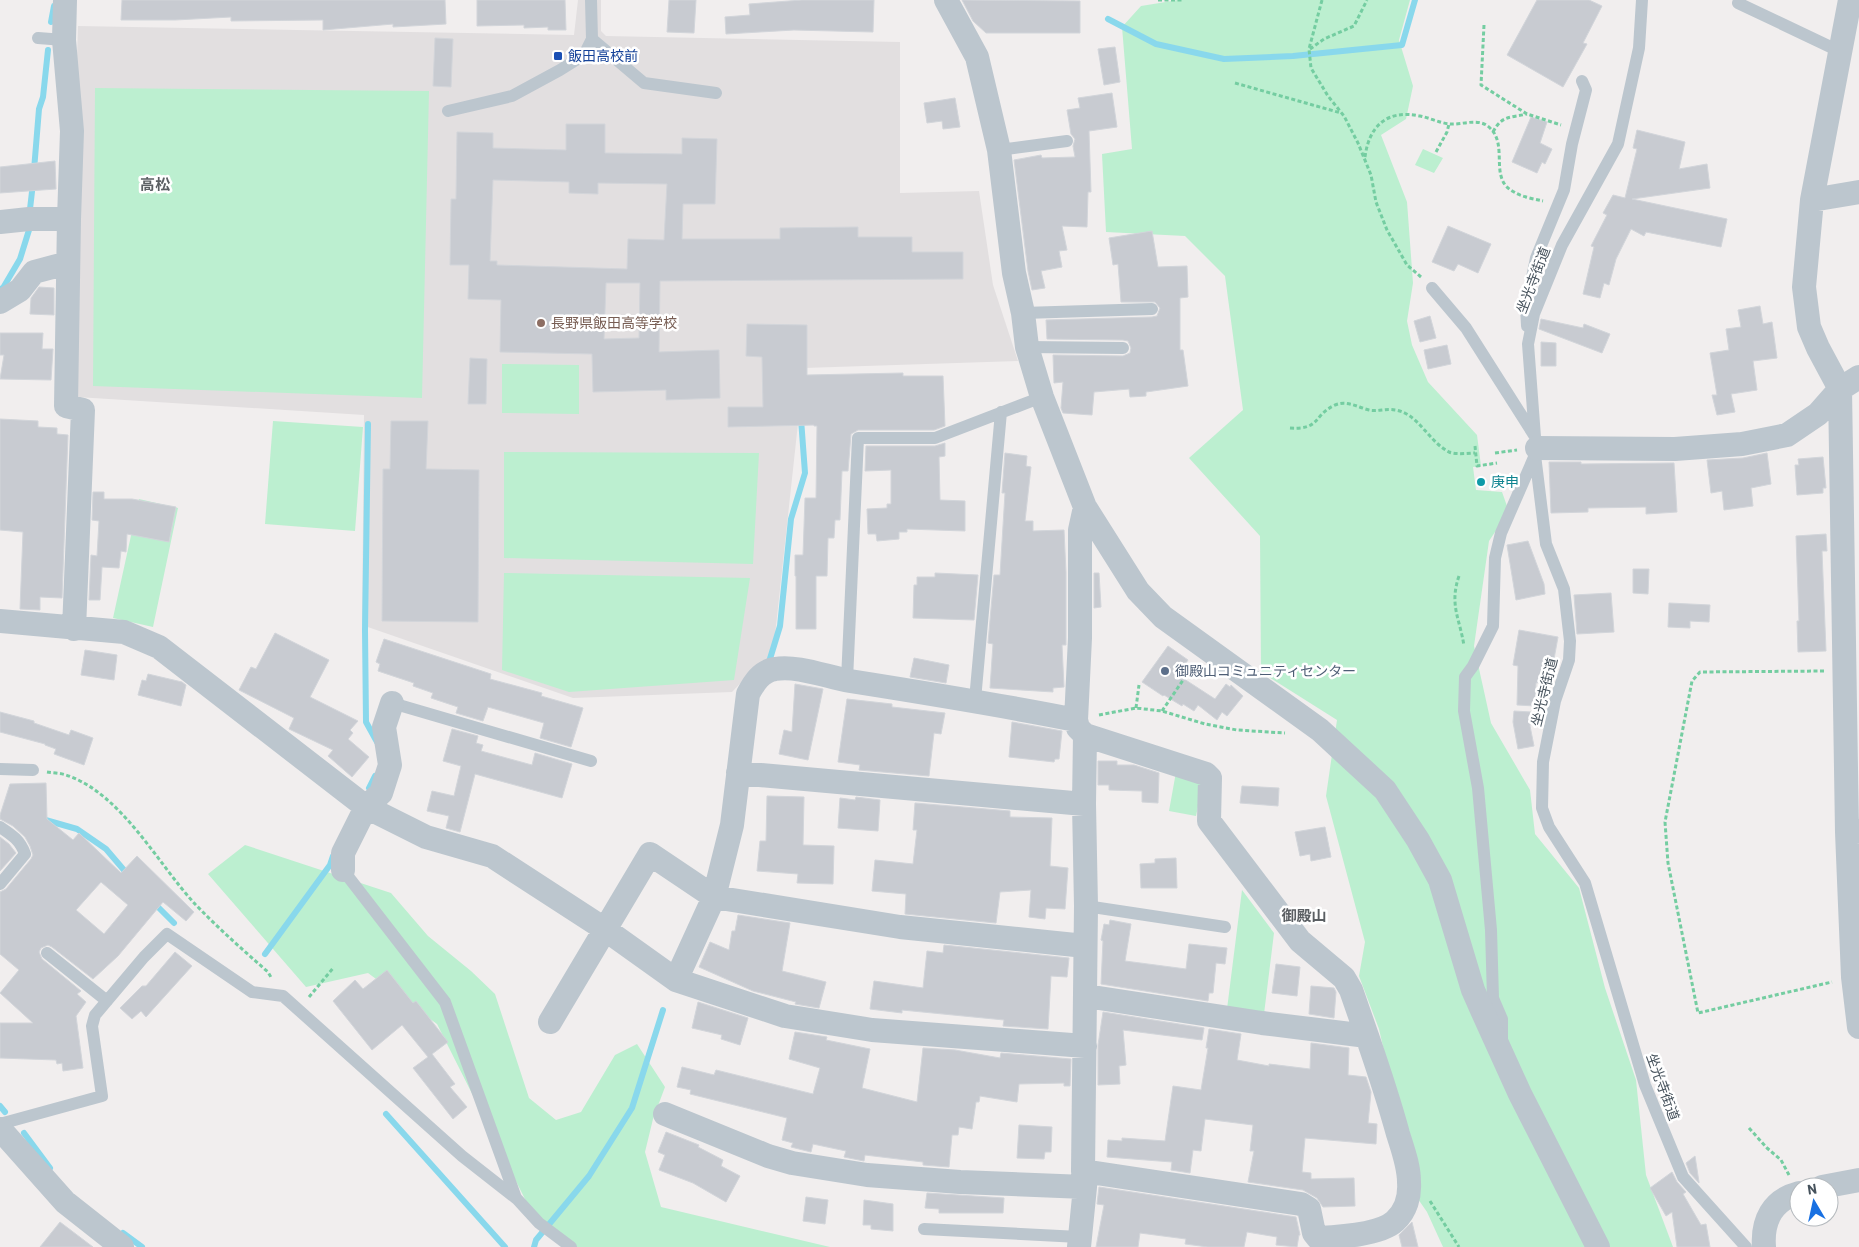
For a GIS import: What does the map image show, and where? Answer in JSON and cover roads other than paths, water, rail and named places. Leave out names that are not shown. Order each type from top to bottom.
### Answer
[{"type":"street","points":[[65,0],[64,40],[72,131],[66,406],[83,410],[74,628]]},
{"type":"street","points":[[946,0],[977,56],[999,150],[1014,274],[1023,313],[1027,347],[1042,397],[1085,507],[1138,591],[1163,617],[1320,730],[1385,790],[1418,840],[1440,880],[1473,990],[1520,1094],[1598,1247]]},
{"type":"street","points":[[1850,0],[1812,200],[1804,287],[1809,327],[1818,348],[1850,383],[1844,671],[1853,831],[1854,977],[1859,1027]]},
{"type":"street","points":[[1812,200],[1859,192]]},
{"type":"street","points":[[0,222],[29,219],[69,219]]},
{"type":"street","points":[[0,302],[20,290],[34,272],[68,263]]},
{"type":"street","points":[[1536,446],[1675,449],[1742,444],[1787,435],[1818,414],[1850,383]]},
{"type":"street","points":[[1079,1242],[1084,1179],[1086,996],[1086,906],[1080,638],[1080,530],[1085,507]]},
{"type":"street","points":[[0,621],[124,632],[160,647],[366,806],[426,837],[492,856],[606,930],[676,980],[785,1016],[872,1030],[1085,1046]]},
{"type":"street","points":[[665,1114],[768,1156],[800,1164],[876,1176],[960,1182],[1084,1179],[1301,1204],[1309,1209],[1314,1233],[1318,1238],[1361,1233],[1383,1228],[1394,1222],[1403,1211],[1408,1198],[1410,1184],[1408,1169],[1367,1036],[1350,990],[1344,978],[1300,941],[1209,821],[1210,778],[1206,774],[1081,727],[975,700],[847,680],[787,668],[772,669],[757,678],[748,694],[732,825],[714,896],[676,980]]},
{"type":"street","points":[[342,870],[343,853],[366,806],[381,793],[390,765],[384,727],[392,703]]},
{"type":"street","points":[[738,774],[1084,804]]},
{"type":"street","points":[[550,1022],[650,854],[714,896],[900,927],[1085,946]]},
{"type":"street","points":[[1086,996],[1367,1036]]},
{"type":"street","points":[[0,1129],[65,1202],[122,1247]]},
{"type":"street","points":[[1839,1184],[1859,1180]]},
{"type":"street","points":[[1764,1247],[1763,1236],[1766,1220],[1777,1205],[1789,1196]]},
{"type":"lane","points":[[448,111],[512,96],[560,70],[584,54],[592,39],[591,0]]},
{"type":"lane","name":"坐光寺街道","points":[[1642,0],[1639,48],[1618,144],[1562,245],[1534,314],[1528,344],[1546,544],[1564,589],[1570,642],[1568,660],[1555,701],[1543,762],[1542,808],[1549,827],[1586,883],[1645,1085],[1683,1177],[1746,1247]]},
{"type":"lane","points":[[1738,3],[1840,50]]},
{"type":"lane","points":[[38,38],[64,40]]},
{"type":"lane","points":[[592,39],[644,83],[716,93]]},
{"type":"lane","points":[[1528,344],[1526,307],[1536,258],[1564,190],[1586,90],[1582,81]]},
{"type":"lane","points":[[999,150],[1067,141]]},
{"type":"lane","points":[[1432,288],[1466,328],[1536,446],[1501,533],[1495,558],[1493,626],[1473,666],[1465,677],[1464,711],[1478,788],[1490,920],[1493,998],[1502,1019],[1502,1056]]},
{"type":"lane","points":[[1023,313],[1152,309]]},
{"type":"lane","points":[[1027,347],[1123,348]]},
{"type":"lane","points":[[847,680],[858,438],[935,438],[1042,397]]},
{"type":"lane","points":[[975,700],[1001,412]]},
{"type":"lane","points":[[392,703],[591,761]]},
{"type":"lane","points":[[0,769],[33,770]]},
{"type":"lane","points":[[0,827],[15,836],[25,854],[0,884]]},
{"type":"lane","points":[[342,870],[444,1002],[517,1199]]},
{"type":"lane","points":[[1086,906],[1225,927]]},
{"type":"lane","points":[[0,1124],[102,1096],[92,1026],[96,1015],[166,934],[252,992],[283,996],[462,1156],[517,1199],[539,1223],[571,1247]]},
{"type":"lane","points":[[48,953],[107,1001]]},
{"type":"lane","points":[[924,1229],[1079,1242]]},
{"type":"waterway","points":[[1108,19],[1156,44],[1224,59],[1293,56],[1402,45],[1415,0]]},
{"type":"waterway","points":[[51,22],[54,6]]},
{"type":"waterway","points":[[34,170],[39,109],[43,97],[48,50]]},
{"type":"waterway","points":[[30,209],[33,183]]},
{"type":"waterway","points":[[0,289],[3,288],[20,259],[29,230]]},
{"type":"waterway","points":[[769,662],[780,626],[791,519],[805,473],[801,419]]},
{"type":"waterway","points":[[368,424],[365,630],[366,722],[377,742]]},
{"type":"waterway","points":[[369,788],[375,776]]},
{"type":"waterway","points":[[42,819],[77,829],[106,849],[129,876]]},
{"type":"waterway","points":[[265,954],[330,865],[333,856]]},
{"type":"waterway","points":[[153,902],[174,923]]},
{"type":"waterway","points":[[534,1247],[536,1240],[589,1176],[632,1108],[663,1010]]},
{"type":"waterway","points":[[0,1106],[5,1112]]},
{"type":"waterway","points":[[386,1114],[505,1247]]},
{"type":"waterway","points":[[24,1133],[50,1168]]},
{"type":"waterway","points":[[123,1233],[142,1247]]},
{"type":"place","name":"飯田高校前","points":[[558,56]]},
{"type":"place","name":"長野県飯田高等学校","points":[[541,323]]},
{"type":"place","name":"庚申","points":[[1481,482]]},
{"type":"place","name":"御殿山コミュニティセンター","points":[[1165,671]]},
{"type":"district","name":"高松","points":[[155,185]]},
{"type":"district","name":"御殿山","points":[[1304,916]]}]
